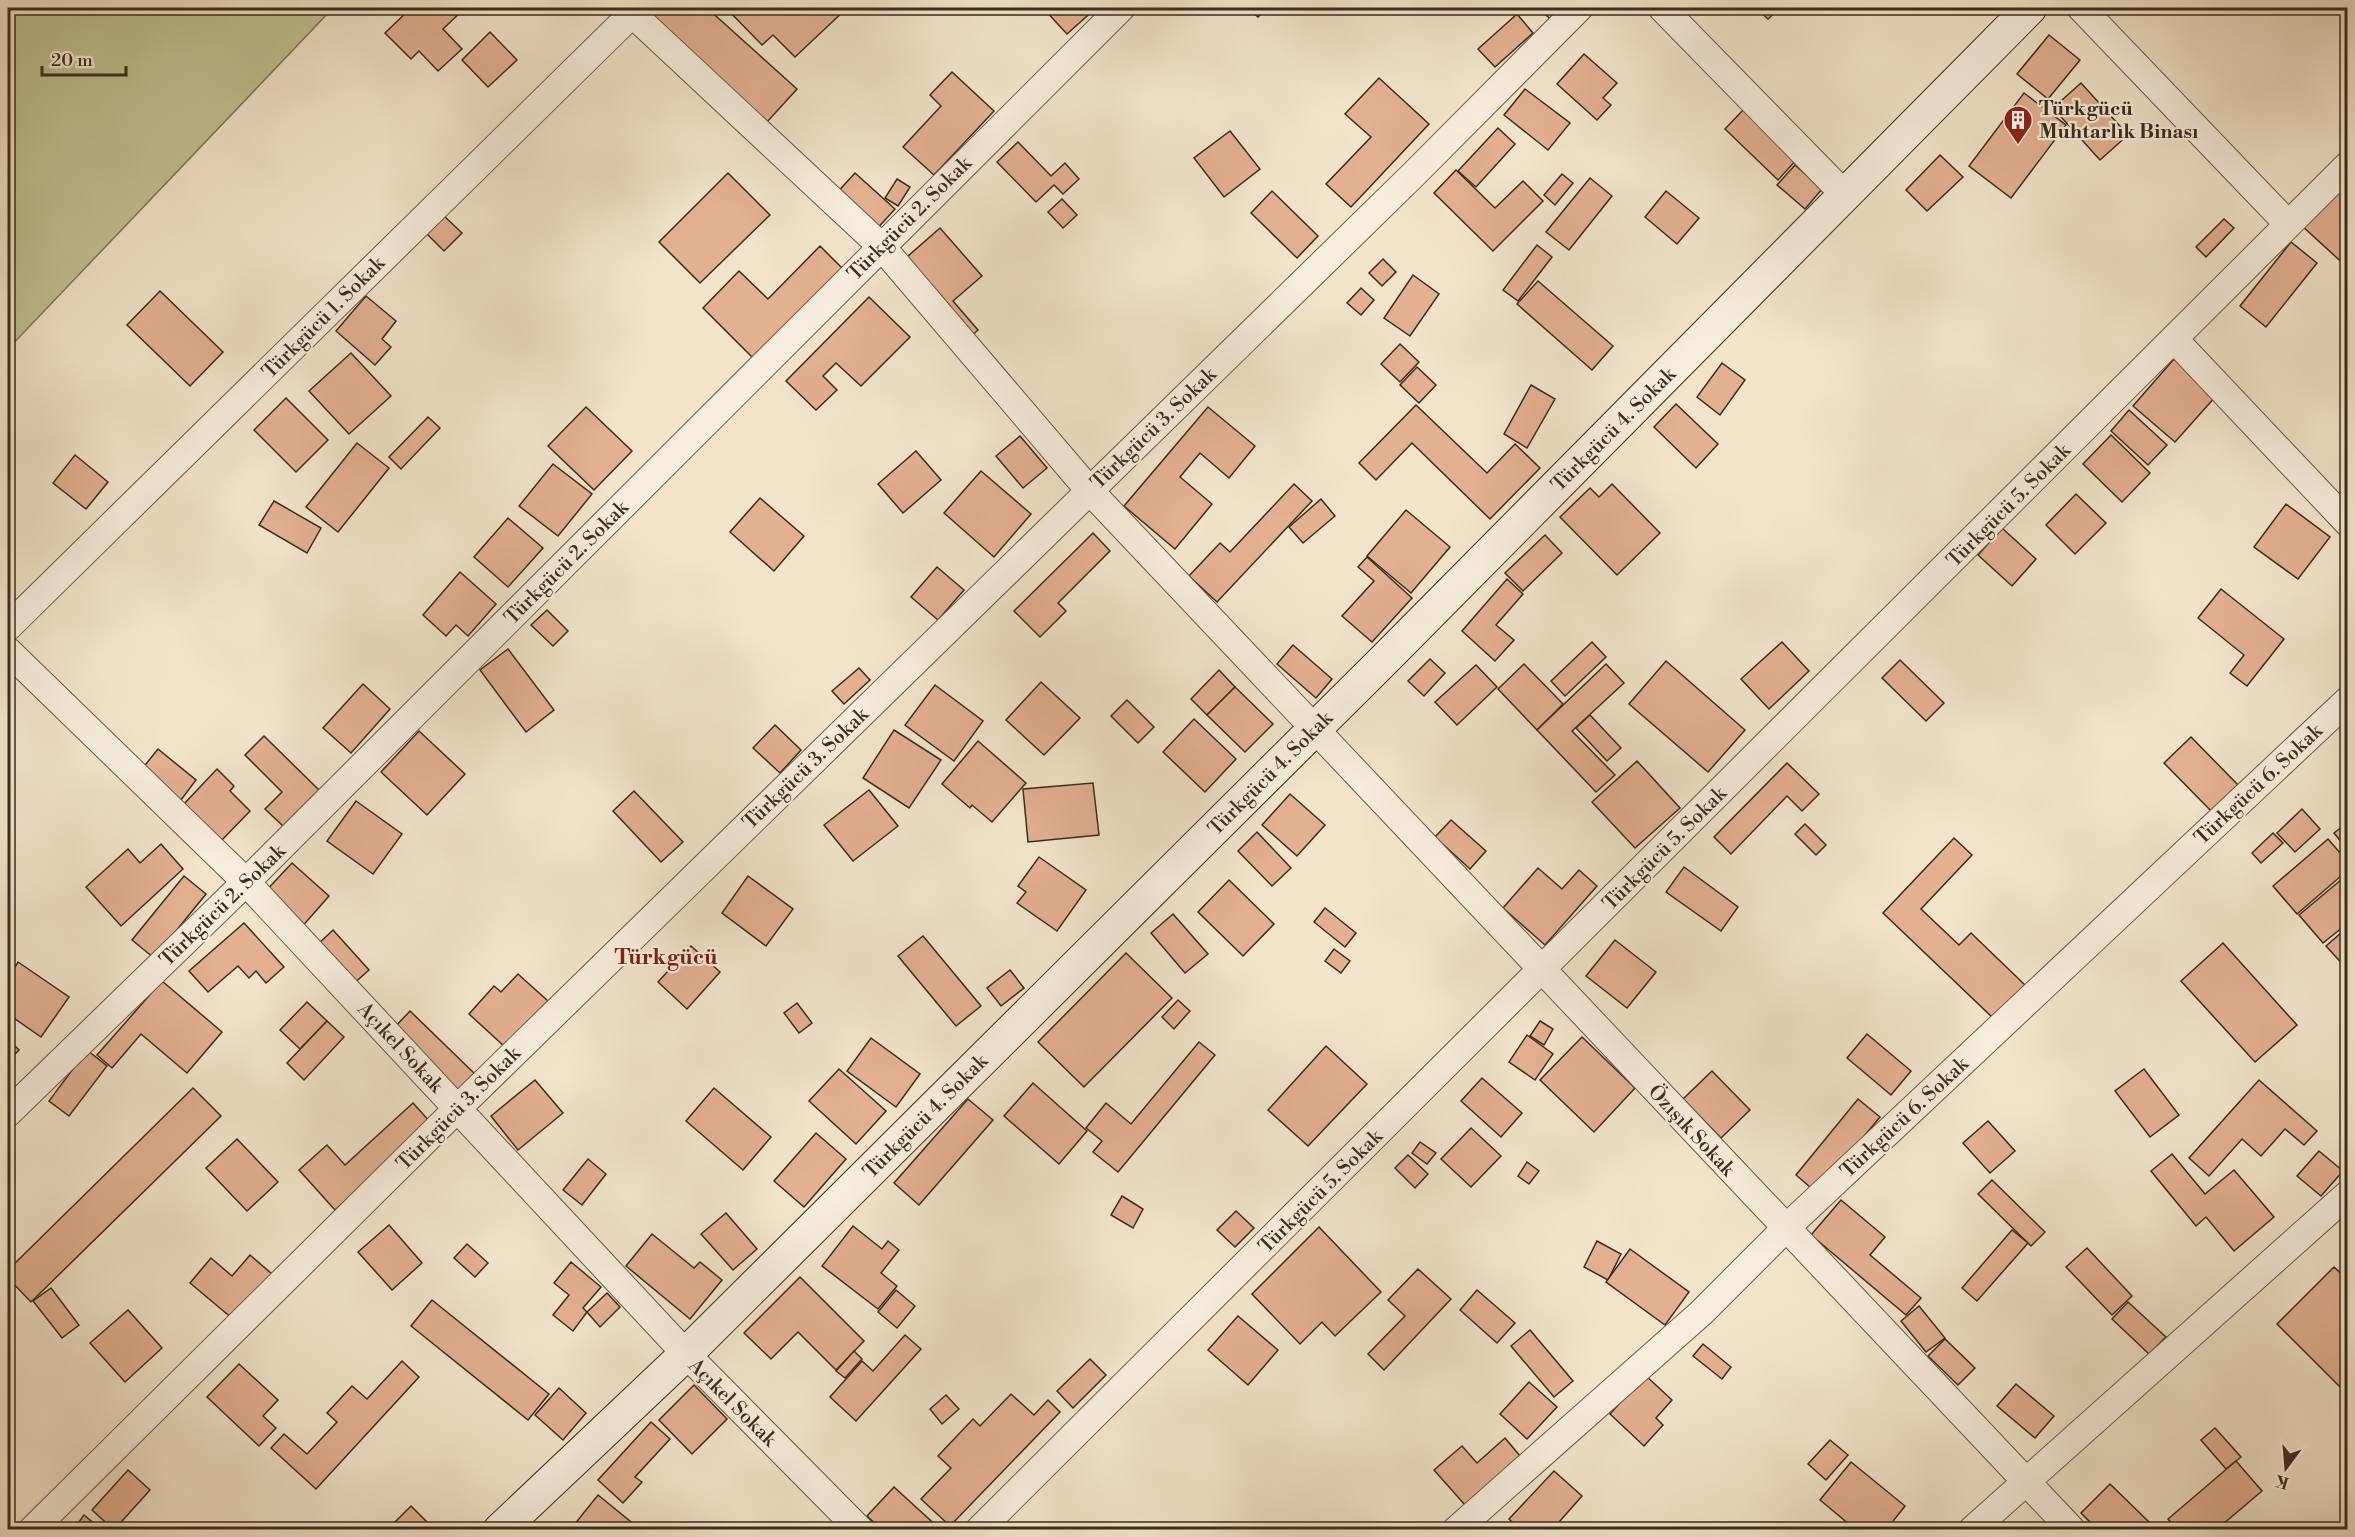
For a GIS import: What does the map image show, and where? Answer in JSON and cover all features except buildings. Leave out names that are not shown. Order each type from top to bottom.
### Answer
[{"type":"main road","name":"Türkgücü 4. Sokak","points":[[500,1530],[686,1354],[1315,728],[2030,8]]},
{"type":"street","name":"Türkgücü 2. Sokak","points":[[8,1113],[246,882],[1121,8]]},
{"type":"street","name":"Türkgücü 3. Sokak","points":[[32,1530],[458,1108],[1413,175],[1579,8]]},
{"type":"street","points":[[1662,8],[1845,195]]},
{"type":"street","points":[[2081,8],[2288,224]]},
{"type":"street","name":"Özışık Sokak","points":[[631,10],[881,246],[1089,490],[1785,1229],[2028,1481],[2072,1530]]},
{"type":"street","name":"Türkgücü 1. Sokak","points":[[8,627],[631,10]]},
{"type":"street","name":"Türkgücü 5. Sokak","points":[[979,1530],[2348,165]]},
{"type":"street","points":[[2174,339],[2348,523]]},
{"type":"street","name":"Açıkel Sokak","points":[[8,651],[246,882],[686,1354],[860,1530]]},
{"type":"street","name":"Türkgücü 6. Sokak","points":[[1456,1530],[1701,1313],[1785,1229],[2348,700]]},
{"type":"street","points":[[1972,1530],[2348,1194]]},
{"type":"green space","points":[[8,8],[333,8],[8,349]]},
{"type":"place","name":"Türkgücü Muhtarlık Binası","points":[[2018,146]]},
{"type":"district","name":"Türkgücü","points":[[666,956]]}]
